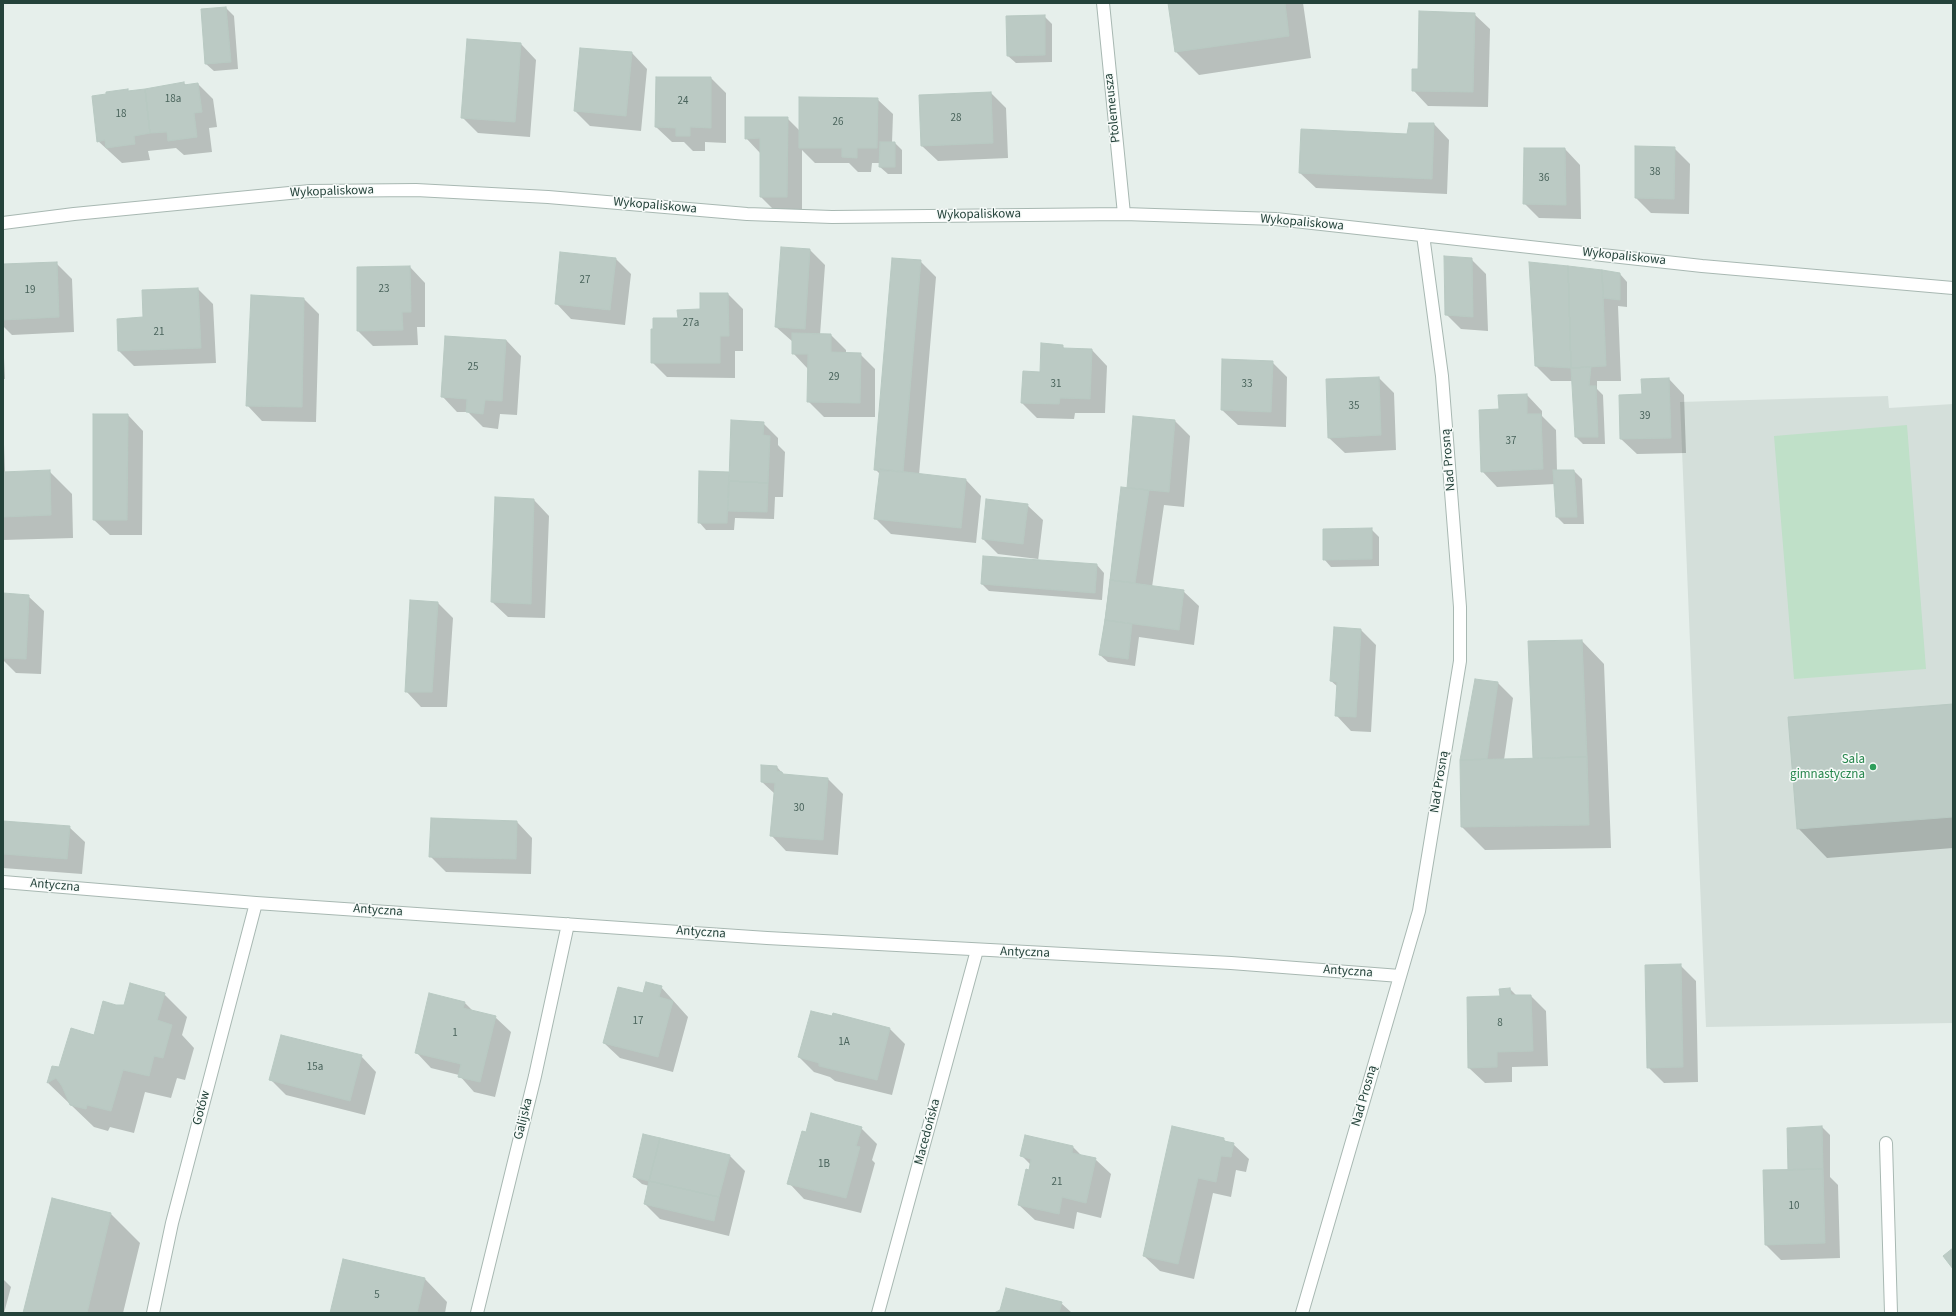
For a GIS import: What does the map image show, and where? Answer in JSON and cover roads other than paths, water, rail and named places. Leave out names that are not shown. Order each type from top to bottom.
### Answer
[{"type":"street","name":"Ptolemeusza","points":[[1103,3],[1124,214]]},
{"type":"street","name":"Wykopaliskowa","points":[[3,223],[74,214],[310,191],[416,190],[548,197],[755,214],[832,217],[1124,214],[1276,219],[1702,266],[1953,288]]},
{"type":"street","name":"Nad Prosną","points":[[1302,1313],[1419,911],[1460,661],[1460,607],[1442,376],[1423,235]]},
{"type":"street","name":"Antyczna","points":[[3,882],[256,903],[568,924],[977,950],[1231,963],[1400,976]]},
{"type":"street","name":"Gotów","points":[[153,1313],[174,1215],[256,903]]},
{"type":"street","name":"Galijska","points":[[477,1313],[535,1076],[568,924]]},
{"type":"street","name":"Macedońska","points":[[878,1313],[977,950]]},
{"type":"street","points":[[1886,1143],[1891,1313]]},
{"type":"place","name":"Sala gimnastyczna","points":[[1873,767]]}]
